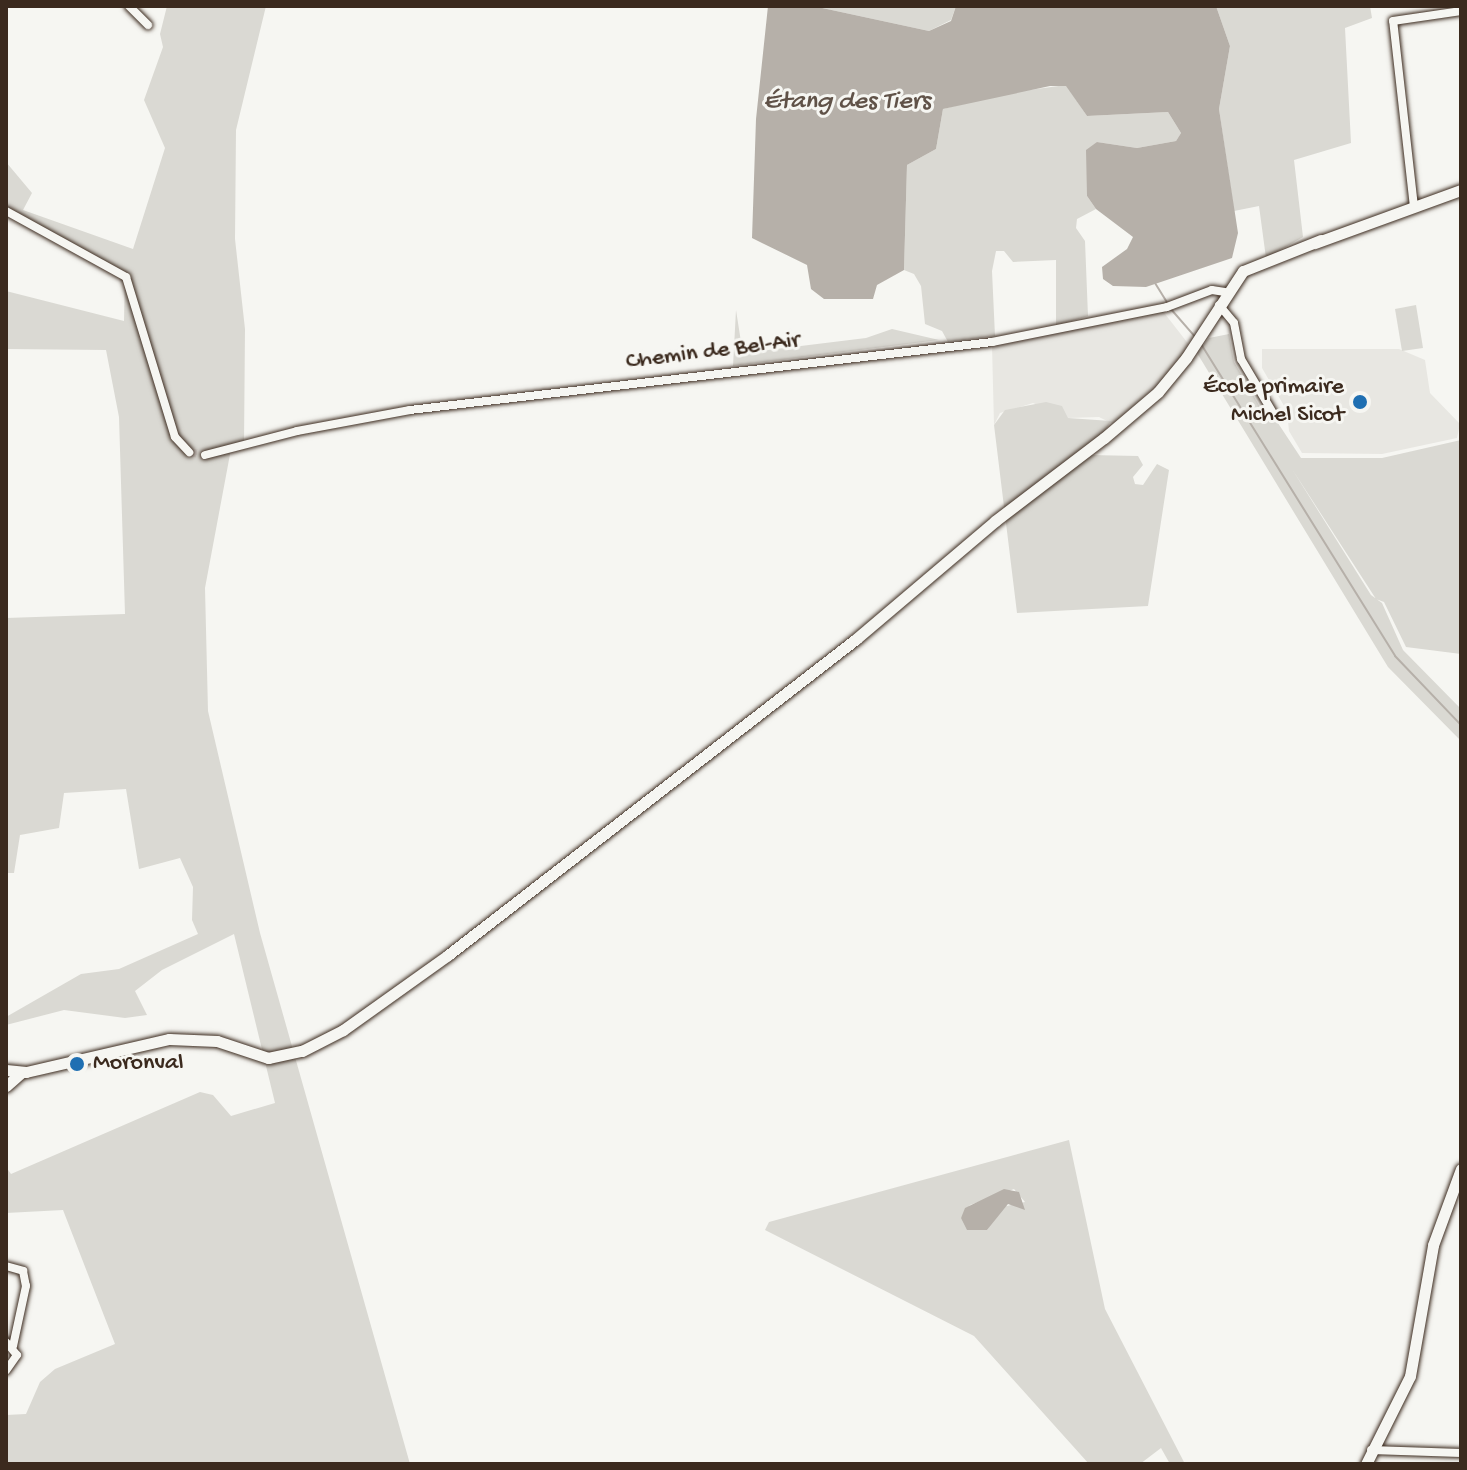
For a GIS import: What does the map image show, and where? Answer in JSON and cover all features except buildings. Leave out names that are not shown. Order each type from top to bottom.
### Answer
[{"type":"street","points":[[129,6],[148,25]]},
{"type":"street","points":[[1414,207],[1393,21],[1461,11]]},
{"type":"street","points":[[6,1070],[22,1072],[169,1039],[217,1041],[262,1058],[296,1054],[330,1037],[448,955],[1104,438],[1158,392],[1198,340],[1225,292],[1247,268],[1461,190]]},
{"type":"street","points":[[6,211],[126,277],[175,437],[189,452]]},
{"type":"street","name":"Chemin de Bel-Air","points":[[205,455],[297,431],[410,410],[992,342],[1170,306],[1213,290],[1225,292]]},
{"type":"street","points":[[1219,304],[1234,323],[1241,359],[1273,413]]},
{"type":"street","points":[[6,1086],[22,1072]]},
{"type":"street","points":[[1366,1464],[1370,1450],[1410,1376],[1433,1245],[1461,1169]]},
{"type":"street","points":[[6,1266],[23,1271],[26,1286],[10,1344],[17,1360],[6,1371]]},
{"type":"street","points":[[1370,1450],[1461,1453]]},
{"type":"shaded area","points":[[167,6],[266,6],[236,130],[235,239],[245,329],[244,444],[231,449],[205,588],[208,711],[260,933],[410,1464],[6,1464],[6,1415],[26,1414],[40,1382],[55,1369],[115,1344],[63,1210],[6,1213],[6,1167],[11,1174],[200,1092],[213,1095],[231,1116],[275,1103],[234,934],[162,970],[135,991],[147,1015],[125,1018],[64,1010],[6,1025],[6,1017],[81,974],[119,969],[198,934],[192,920],[193,887],[180,858],[139,869],[126,789],[64,793],[59,828],[20,835],[14,873],[6,873],[6,618],[125,614],[119,417],[106,350],[6,349],[6,291],[124,321],[125,272],[6,209],[6,162],[32,193],[23,210],[133,249],[165,148],[144,100],[163,47],[160,34]]},
{"type":"shaded area","points":[[813,6],[956,6],[951,20],[929,31]]},
{"type":"shaded area","points":[[1216,6],[1370,6],[1372,18],[1345,28],[1351,143],[1294,160],[1303,237],[1266,258],[1259,206],[1234,211],[1219,109],[1230,46]]},
{"type":"shaded area","points":[[1066,85],[1087,116],[1168,112],[1181,133],[1176,141],[1137,148],[1097,142],[1087,196],[1096,209],[1077,219],[1076,228],[1085,241],[1088,316],[1056,326],[1056,260],[1013,262],[1004,251],[996,251],[992,271],[995,336],[948,342],[942,331],[925,324],[921,286],[914,274],[904,270],[907,165],[936,149],[943,109],[1006,93]]},
{"type":"shaded area","points":[[1416,305],[1423,348],[1402,351],[1395,309]]},
{"type":"shaded area","points":[[736,310],[741,342],[759,351],[866,338],[892,329],[939,340],[733,366]]},
{"type":"shaded area","points":[[1162,310],[1190,346],[1161,382],[1113,424],[1099,417],[1067,418],[1033,403],[1000,413],[994,425],[992,346]]},
{"type":"shaded area","points":[[1229,334],[1234,362],[1264,414],[1270,411],[1301,458],[1382,458],[1461,440],[1461,654],[1406,647],[1384,602],[1377,599],[1382,603],[1403,650],[1461,709],[1461,741],[1388,667],[1197,353],[1209,338]],"holes":[[[1292,469],[1376,598],[1371,595]]]},
{"type":"shaded area","name":"École primaire Michel Sicot","points":[[1262,349],[1399,349],[1425,360],[1430,393],[1460,424],[1457,438],[1382,454],[1302,453],[1289,431],[1287,411],[1262,368]]},
{"type":"shaded area","points":[[1046,402],[1062,406],[1068,418],[1111,421],[1090,455],[1138,456],[1143,465],[1133,477],[1135,484],[1143,485],[1157,464],[1169,470],[1148,606],[1017,613],[994,425],[1005,410]]},
{"type":"shaded area","points":[[1069,1140],[1105,1309],[1185,1464],[1170,1464],[1161,1448],[1140,1464],[1089,1464],[974,1336],[765,1230],[769,1222]],"holes":[[[1014,1189],[1025,1202],[1002,1207],[987,1230],[961,1218],[970,1205]]]},
{"type":"water","name":"Étang des Tiers","points":[[768,6],[813,6],[929,31],[951,21],[956,6],[1216,6],[1230,46],[1219,109],[1238,233],[1232,258],[1146,287],[1113,286],[1103,279],[1102,267],[1127,249],[1133,237],[1096,209],[1087,196],[1086,150],[1097,142],[1137,148],[1176,141],[1181,133],[1168,112],[1087,116],[1066,86],[1050,86],[943,109],[936,149],[907,165],[904,270],[877,285],[873,299],[824,299],[811,289],[807,265],[752,238],[756,119]]},
{"type":"water","points":[[1004,1189],[1019,1192],[1025,1210],[1008,1204],[987,1230],[967,1230],[961,1218],[965,1208]]},
{"type":"waterway","points":[[1155,283],[1167,302]]},
{"type":"waterway","points":[[1170,308],[1194,336]]},
{"type":"waterway","points":[[1201,344],[1395,656],[1461,725]]},
{"type":"tunnel","points":[[189,452],[205,455]]},
{"type":"place","name":"École primaire Michel Sicot","points":[[1360,402]]},
{"type":"place","name":"Moronval","points":[[77,1064]]}]
